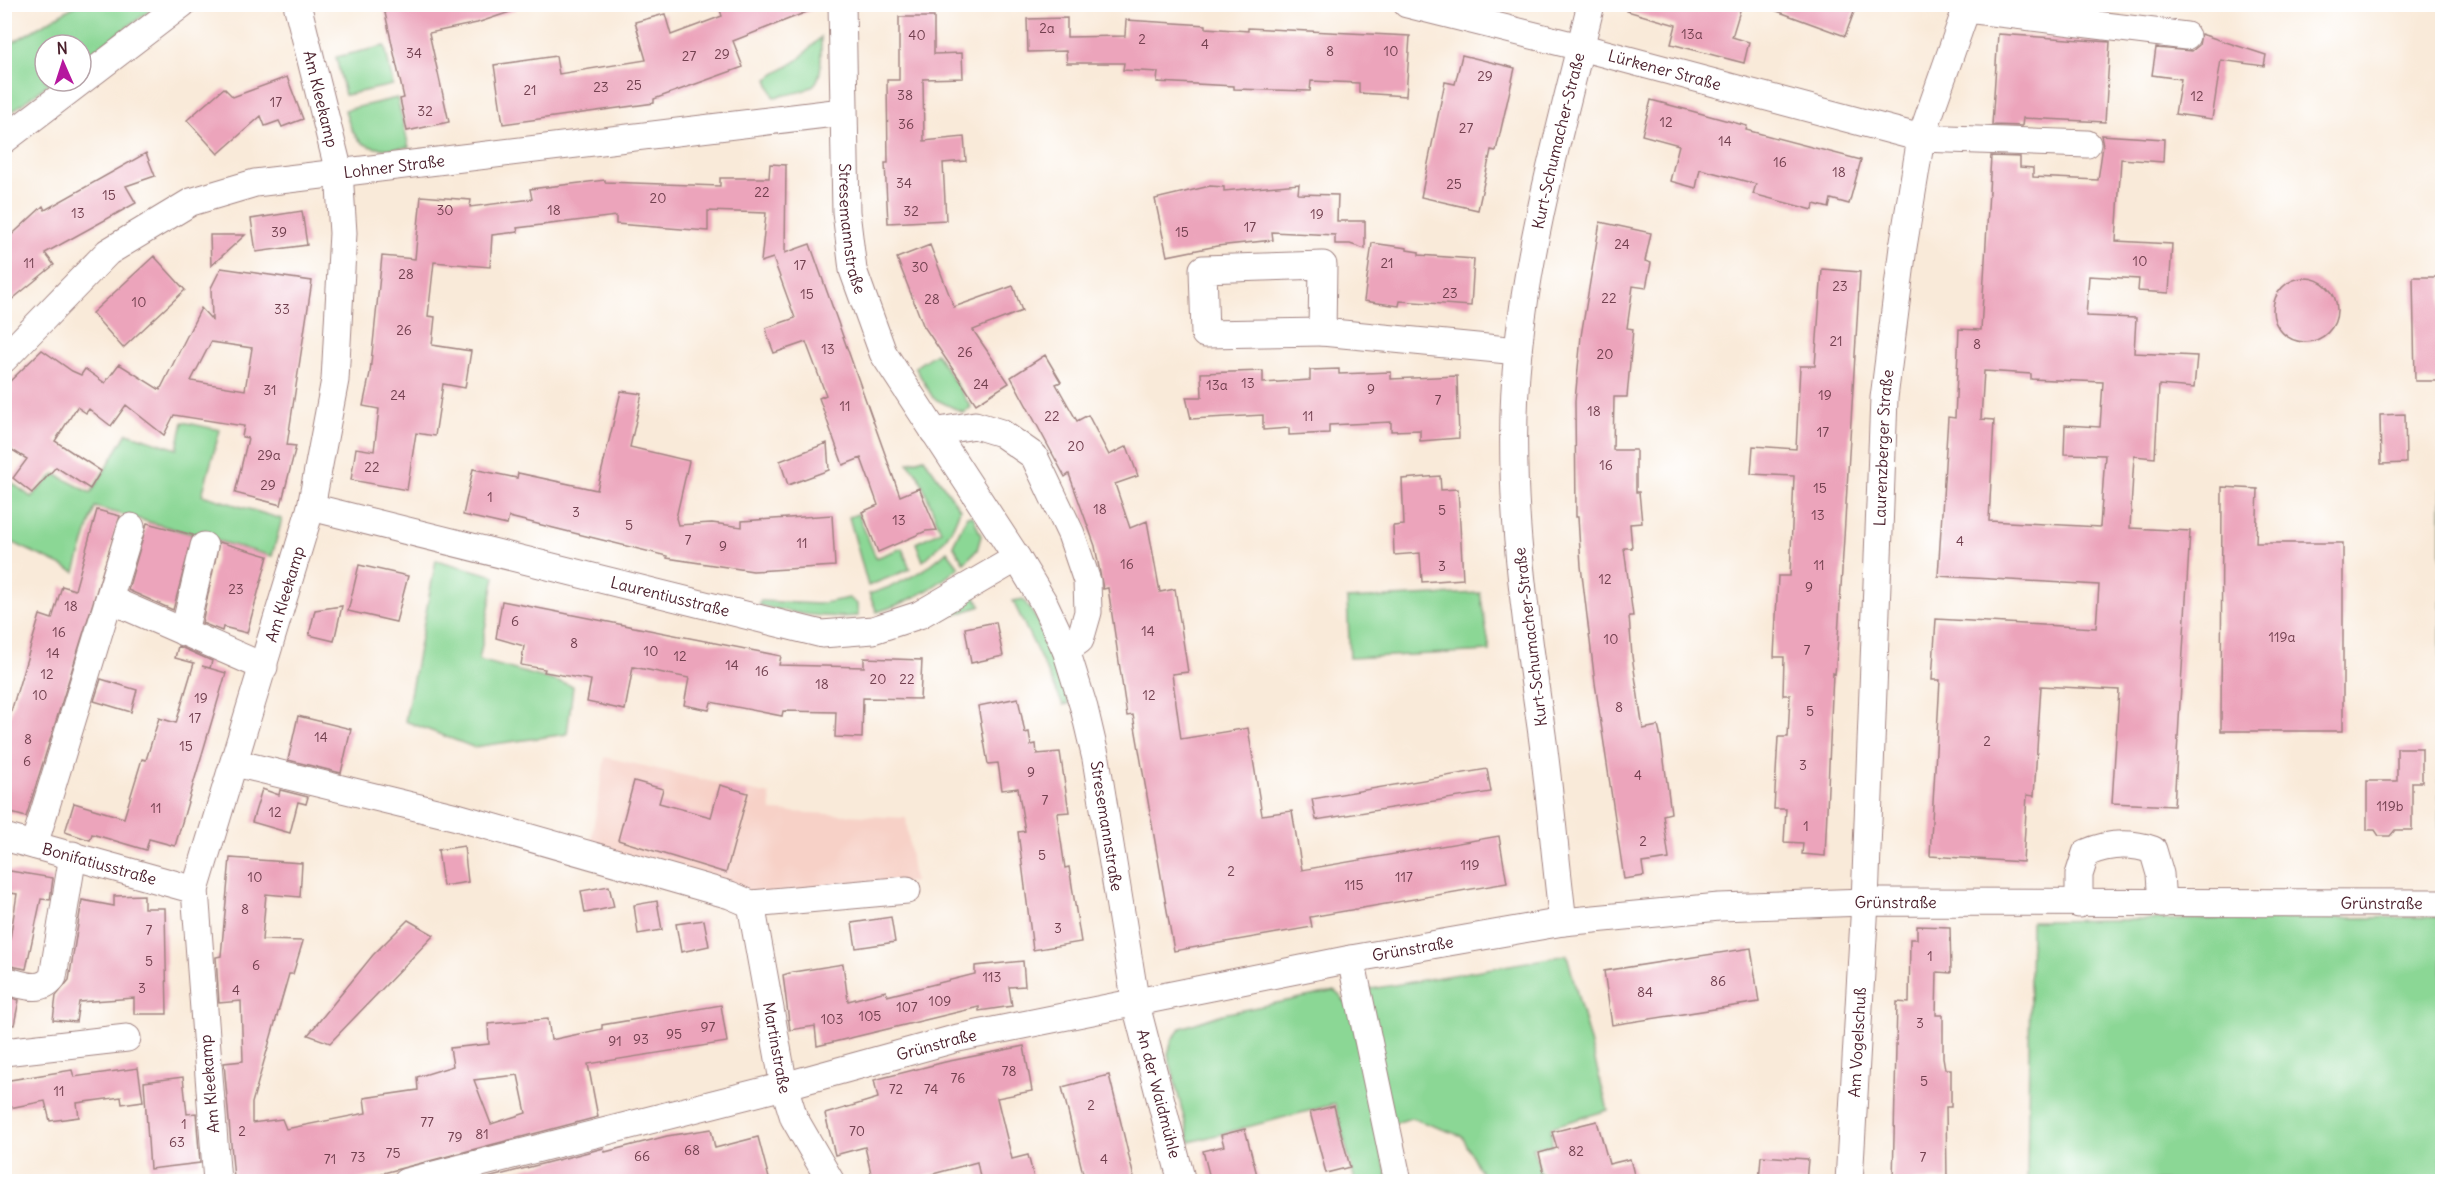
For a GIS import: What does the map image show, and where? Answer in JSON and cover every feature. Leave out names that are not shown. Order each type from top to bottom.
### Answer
[{"type":"street","name":"Am Kleekamp","points":[[217,1182],[195,890],[311,507],[334,380],[343,233],[339,172],[297,4]]},
{"type":"street","name":"Stresemannstraße","points":[[842,4],[842,112],[846,212],[854,270],[883,353],[1017,558],[1044,603],[1066,650],[1084,708],[1096,759],[1136,1005]]},
{"type":"street","name":"Lürkener Straße","points":[[1407,4],[1580,47],[1921,138],[2087,144]]},
{"type":"street","name":"Kurt-Schumacher-Straße","points":[[1563,922],[1541,727],[1531,671],[1515,498],[1515,403],[1518,351],[1540,206],[1591,4]]},
{"type":"street","points":[[4,140],[187,6]]},
{"type":"street","points":[[1967,7],[2186,36]]},
{"type":"street","name":"Laurenzberger Straße","points":[[1865,902],[1884,398],[1903,248],[1921,138],[1967,7]]},
{"type":"street","name":"Lohner Straße","points":[[4,359],[108,252],[191,202],[255,183],[842,112]]},
{"type":"street","points":[[1322,332],[1323,265],[1203,269],[1204,334],[1322,332],[1518,351]]},
{"type":"street","points":[[933,432],[975,425],[1001,433],[1034,456],[1071,534],[1087,581],[1088,612],[1080,640],[1066,650]]},
{"type":"street","name":"Laurentiusstraße","points":[[311,507],[822,634],[873,630],[919,615],[1017,558]]},
{"type":"street","points":[[34,845],[131,527]]},
{"type":"street","points":[[184,632],[204,546]]},
{"type":"street","points":[[109,599],[264,667]]},
{"type":"street","points":[[235,763],[457,817],[730,895],[751,904],[907,890]]},
{"type":"street","name":"Bonifatiusstraße","points":[[4,837],[195,890]]},
{"type":"street","points":[[2079,904],[2079,875],[2086,853],[2102,846],[2136,843],[2153,850],[2160,874],[2162,904]]},
{"type":"street","points":[[4,980],[37,988],[47,985],[53,977],[73,855]]},
{"type":"street","name":"Grünstraße","points":[[406,1182],[784,1086],[958,1038],[1136,1005],[1351,959],[1563,922],[1719,907],[1865,902],[2442,903]]},
{"type":"street","name":"Am Vogelschuß","points":[[1849,1182],[1865,902]]},
{"type":"street","name":"Martinstraße","points":[[751,904],[784,1086],[794,1118],[831,1182]]},
{"type":"street","points":[[1351,959],[1398,1182]]},
{"type":"street","name":"An der Waidmühle","points":[[1136,1005],[1182,1182]]},
{"type":"street","points":[[4,1052],[127,1038]]},
{"type":"shaded area","points":[[605,757],[770,795],[771,811],[906,818],[914,882],[757,894],[590,848]]},
{"type":"green space","points":[[76,5],[158,5],[93,51],[93,33],[33,33],[33,93],[36,93],[5,117],[5,47]]},
{"type":"green space","points":[[821,37],[821,66],[816,82],[802,91],[774,97],[767,79],[798,60]]},
{"type":"green space","points":[[385,46],[393,85],[345,95],[336,57]]},
{"type":"green space","points":[[397,98],[409,147],[375,148],[359,140],[349,123],[345,110]]},
{"type":"green space","points":[[936,353],[971,407],[964,413],[933,398],[915,367]]},
{"type":"green space","points":[[2442,405],[2442,884],[2439,884]]},
{"type":"green space","points":[[183,422],[220,430],[202,495],[282,519],[272,556],[95,507],[75,572],[5,539],[4,481],[7,479],[31,497],[55,474],[91,493],[127,433],[177,449]]},
{"type":"green space","points":[[924,458],[960,509],[946,538],[923,561],[916,543],[941,531],[919,476],[908,463]]},
{"type":"green space","points":[[858,514],[876,558],[902,548],[910,569],[868,586],[849,517]]},
{"type":"green space","points":[[967,516],[973,516],[981,536],[977,550],[964,563],[953,545]]},
{"type":"green space","points":[[947,551],[959,567],[921,594],[877,612],[869,594],[911,577]]},
{"type":"green space","points":[[436,560],[495,576],[479,660],[573,686],[567,734],[473,747],[405,721]]},
{"type":"green space","points":[[973,593],[981,606],[930,623]]},
{"type":"green space","points":[[1480,593],[1490,651],[1350,658],[1347,599]]},
{"type":"green space","points":[[849,598],[857,604],[858,616],[808,615],[759,605],[760,601],[818,604]]},
{"type":"green space","points":[[1023,599],[1037,620],[1069,704],[1063,705],[1013,601]]},
{"type":"green space","points":[[2442,917],[2442,1181],[2027,1181],[2031,921]]},
{"type":"green space","points":[[1567,955],[1608,1110],[1551,1127],[1552,1146],[1532,1147],[1544,1181],[1485,1181],[1462,1136],[1411,1118],[1393,1124],[1365,990]]},
{"type":"green space","points":[[1335,991],[1351,1008],[1388,1181],[1355,1181],[1335,1104],[1190,1142],[1168,1054],[1172,1040],[1181,1028],[1223,1014]]},
{"type":"building","points":[[383,4],[515,4],[516,10],[477,23],[429,33],[449,122],[407,131],[400,99],[404,98]]},
{"type":"building","points":[[718,4],[822,6],[733,41],[743,67],[654,99],[654,103],[503,124],[494,65],[556,56],[559,74],[646,60],[635,22],[665,14],[671,35],[722,16]]},
{"type":"building","points":[[1628,4],[1742,4],[1732,37],[1749,42],[1744,63],[1671,44],[1676,25],[1627,11]]},
{"type":"building","points":[[1767,4],[1857,4],[1845,36],[1766,7]]},
{"type":"building","points":[[899,17],[934,17],[934,54],[962,53],[963,78],[923,79],[924,141],[964,137],[966,161],[943,163],[946,220],[888,223],[885,163],[888,163],[887,80],[899,80]]},
{"type":"building","points":[[1067,18],[1067,37],[1125,36],[1126,20],[1206,25],[1206,28],[1248,31],[1248,28],[1410,36],[1406,96],[1359,93],[1359,83],[1311,81],[1310,91],[1234,89],[1234,86],[1157,82],[1158,72],[1123,70],[1124,63],[1067,63],[1066,51],[1028,52],[1027,19]]},
{"type":"building","points":[[1998,34],[2110,42],[2105,122],[2023,118],[2022,126],[1992,125]]},
{"type":"building","points":[[2201,34],[2266,55],[2264,66],[2221,60],[2212,119],[2175,114],[2181,79],[2152,75],[2156,48],[2192,51],[2199,45]]},
{"type":"building","points":[[1462,55],[1515,68],[1496,151],[1491,150],[1478,210],[1421,197],[1445,82],[1455,84]]},
{"type":"building","points":[[287,77],[303,119],[282,127],[279,121],[265,126],[261,116],[218,154],[187,120],[224,88],[233,97]]},
{"type":"building","points":[[1651,100],[1747,126],[1746,130],[1861,160],[1849,204],[1831,199],[1829,208],[1814,204],[1813,210],[1753,194],[1756,184],[1700,169],[1696,188],[1670,181],[1679,145],[1642,135]]},
{"type":"building","points":[[2101,135],[2164,139],[2163,162],[2121,159],[2116,241],[2172,244],[2169,293],[2138,291],[2139,279],[2089,276],[2086,316],[2136,318],[2134,353],[2197,356],[2194,388],[2159,385],[2155,458],[2134,456],[2130,528],[2190,531],[2174,806],[2112,803],[2119,690],[2041,686],[2034,796],[2027,795],[2023,862],[1930,856],[1940,680],[1932,680],[1936,619],[2096,628],[2099,585],[1938,576],[1948,417],[1955,418],[1959,329],[1981,330],[1991,156],[2020,157],[2020,167],[2033,168],[2033,177],[2098,180],[2103,145]],"holes":[[[1984,371],[2031,374],[2031,379],[2103,382],[2100,427],[2065,425],[2064,454],[2105,455],[2100,527],[1989,521],[1994,420],[1981,419]]]},
{"type":"building","points":[[146,153],[155,176],[126,186],[136,203],[45,253],[54,265],[4,306],[4,242],[43,206],[45,210]]},
{"type":"building","points":[[770,164],[786,165],[785,253],[810,244],[900,496],[919,488],[937,530],[926,531],[878,552],[862,512],[878,505],[861,458],[843,465],[819,398],[826,395],[806,342],[774,353],[769,340],[766,328],[795,318],[773,258],[761,262],[766,213],[708,211],[708,231],[616,224],[616,216],[517,228],[518,232],[492,235],[490,267],[434,262],[428,316],[435,317],[432,345],[471,351],[465,388],[443,384],[435,436],[416,433],[407,490],[351,480],[356,448],[374,451],[379,409],[363,406],[370,373],[382,256],[415,259],[421,196],[471,200],[470,207],[532,199],[530,189],[605,180],[605,182],[720,186],[720,178],[769,178]]},
{"type":"building","points":[[1299,184],[1298,194],[1338,195],[1337,221],[1365,221],[1365,249],[1350,244],[1335,244],[1335,235],[1272,232],[1273,240],[1217,246],[1167,256],[1155,199],[1210,186],[1224,187],[1224,191]]},
{"type":"building","points":[[302,211],[307,245],[256,252],[251,219]]},
{"type":"building","points":[[1600,222],[1651,233],[1645,261],[1651,263],[1646,288],[1633,286],[1627,328],[1633,329],[1627,397],[1614,397],[1613,450],[1636,450],[1636,492],[1639,492],[1642,523],[1630,524],[1632,548],[1624,548],[1633,616],[1629,616],[1632,656],[1643,729],[1658,726],[1661,738],[1671,813],[1663,815],[1669,859],[1642,863],[1644,876],[1624,879],[1595,683],[1581,566],[1578,517],[1576,517],[1575,401],[1581,336]]},
{"type":"building","points":[[210,235],[245,235],[211,266]]},
{"type":"building","points":[[1372,243],[1407,248],[1407,250],[1419,252],[1419,255],[1474,259],[1471,306],[1400,301],[1399,306],[1364,301]]},
{"type":"building","points":[[930,245],[954,307],[1013,286],[1022,311],[973,330],[1009,383],[976,404],[923,325],[897,258]]},
{"type":"building","points":[[154,256],[185,290],[123,348],[92,313]]},
{"type":"building","points":[[221,268],[312,281],[287,445],[296,446],[281,505],[235,493],[248,438],[242,437],[244,426],[174,415],[164,435],[126,405],[111,426],[89,409],[86,413],[77,407],[55,441],[101,471],[90,489],[56,467],[32,493],[13,478],[27,459],[4,445],[4,387],[42,350],[72,371],[81,375],[85,369],[105,383],[119,364],[160,390],[201,308],[212,320],[211,288]],"holes":[[[211,342],[252,348],[245,390],[191,381]]]},
{"type":"building","points":[[1822,269],[1860,272],[1837,653],[1835,674],[1833,673],[1825,856],[1802,854],[1803,843],[1784,842],[1786,809],[1774,809],[1778,737],[1788,737],[1790,695],[1783,695],[1784,657],[1774,657],[1778,576],[1790,576],[1794,476],[1751,474],[1753,446],[1796,449],[1800,366],[1815,366]]},
{"type":"building","points":[[2413,277],[2442,277],[2442,381],[2415,381]]},
{"type":"building","points":[[2305,278],[2323,284],[2331,292],[2337,310],[2331,328],[2323,336],[2305,342],[2287,336],[2279,328],[2273,310],[2279,292],[2287,284]]},
{"type":"building","points":[[1045,355],[1061,382],[1056,384],[1077,421],[1088,415],[1109,455],[1127,446],[1138,476],[1115,484],[1130,528],[1147,521],[1160,592],[1175,589],[1188,672],[1172,674],[1181,739],[1248,728],[1262,815],[1292,811],[1302,870],[1499,836],[1507,883],[1310,917],[1312,927],[1174,951],[1133,715],[1127,716],[1108,588],[1103,589],[1095,546],[1069,474],[1065,477],[1011,377]]},
{"type":"building","points":[[1339,369],[1339,374],[1391,372],[1391,379],[1457,376],[1459,438],[1420,441],[1420,430],[1391,431],[1391,422],[1329,425],[1329,433],[1289,435],[1289,428],[1263,430],[1263,415],[1191,419],[1186,397],[1202,397],[1201,373],[1263,371],[1263,383],[1310,380],[1310,370]]},
{"type":"building","points":[[621,391],[642,394],[630,447],[689,461],[676,518],[678,525],[712,523],[742,527],[742,521],[832,515],[835,566],[753,571],[667,558],[667,556],[509,517],[507,525],[463,515],[473,469],[517,478],[518,473],[597,490]]},
{"type":"building","points":[[2405,414],[2406,463],[2381,464],[2380,415]]},
{"type":"building","points":[[827,443],[829,470],[788,485],[780,461]]},
{"type":"building","points":[[1440,476],[1441,490],[1458,489],[1463,579],[1422,582],[1420,553],[1394,555],[1393,526],[1404,525],[1402,479]]},
{"type":"building","points":[[2222,487],[2258,489],[2256,543],[2343,543],[2343,731],[2221,731]]},
{"type":"building","points":[[97,510],[120,516],[26,817],[4,811],[4,735],[40,615],[52,619],[62,586],[75,590]]},
{"type":"building","points":[[147,523],[193,535],[173,610],[128,590]]},
{"type":"building","points":[[219,542],[268,556],[247,633],[223,627],[222,631],[202,623]]},
{"type":"building","points":[[359,565],[408,576],[396,622],[348,611]]},
{"type":"building","points":[[502,601],[781,656],[779,665],[864,667],[864,658],[922,660],[920,699],[863,698],[862,738],[835,737],[836,712],[783,711],[782,716],[711,702],[709,710],[684,705],[689,678],[633,667],[625,710],[587,702],[591,680],[544,672],[545,669],[521,665],[524,646],[496,638]]},
{"type":"building","points":[[342,606],[334,641],[309,635],[315,610]]},
{"type":"building","points":[[996,622],[1003,656],[971,663],[965,628]]},
{"type":"building","points":[[178,646],[212,661],[210,668],[202,666],[226,673],[175,846],[149,839],[146,850],[92,834],[90,840],[65,832],[74,803],[124,818],[142,759],[146,760],[159,718],[176,723],[194,663],[175,658]]},
{"type":"building","points":[[101,679],[137,690],[131,712],[94,701]]},
{"type":"building","points":[[1018,698],[1025,733],[1029,732],[1031,745],[1036,744],[1037,754],[1060,752],[1069,812],[1057,813],[1065,868],[1069,867],[1081,942],[1033,950],[1018,832],[1025,831],[1018,788],[1002,790],[998,763],[988,764],[978,706]]},
{"type":"building","points":[[298,716],[351,729],[341,773],[288,760]]},
{"type":"building","points":[[2397,748],[2422,748],[2422,782],[2412,782],[2412,830],[2395,830],[2390,836],[2379,836],[2375,830],[2367,830],[2367,781],[2397,781]]},
{"type":"building","points":[[1487,769],[1491,792],[1316,820],[1312,799]]},
{"type":"building","points":[[634,781],[663,789],[659,803],[711,817],[720,785],[748,793],[726,873],[618,840]]},
{"type":"building","points":[[262,789],[279,795],[280,790],[308,797],[306,804],[298,802],[290,833],[252,822]]},
{"type":"building","points":[[464,846],[468,882],[443,886],[438,850]]},
{"type":"building","points":[[230,858],[302,863],[300,897],[266,894],[262,940],[303,941],[293,974],[289,974],[252,1103],[252,1123],[282,1119],[286,1129],[366,1113],[364,1098],[418,1090],[417,1077],[453,1066],[450,1048],[489,1044],[488,1024],[548,1019],[551,1040],[602,1029],[602,1025],[721,1005],[727,1042],[588,1064],[598,1117],[349,1182],[234,1179],[224,1063],[243,1061],[241,1001],[219,1003],[216,957],[221,956]],"holes":[[[518,1075],[526,1113],[491,1124],[474,1080]]]},
{"type":"building","points":[[4,870],[53,878],[50,900],[41,899],[26,969],[6,965],[17,894],[4,892]]},
{"type":"building","points":[[609,886],[614,907],[585,913],[581,891]]},
{"type":"building","points":[[144,895],[144,908],[165,908],[167,1014],[134,1014],[134,998],[79,1002],[76,1022],[53,1020],[56,996],[69,980],[82,900],[114,906],[114,896]]},
{"type":"building","points":[[657,901],[662,930],[638,934],[634,905]]},
{"type":"building","points":[[891,917],[895,942],[856,948],[852,923]]},
{"type":"building","points":[[408,920],[434,935],[330,1043],[308,1035],[373,955]]},
{"type":"building","points":[[704,920],[709,946],[681,952],[676,924]]},
{"type":"building","points":[[1917,926],[1950,927],[1951,973],[1937,972],[1936,1015],[1943,1015],[1943,1057],[1945,1069],[1951,1069],[1951,1107],[1946,1107],[1947,1179],[1893,1182],[1897,1002],[1909,1003],[1910,939],[1917,939]]},
{"type":"building","points":[[1751,948],[1759,1002],[1612,1025],[1604,971]]},
{"type":"building","points":[[1023,961],[1025,986],[1009,987],[1012,1006],[979,1011],[979,1007],[817,1046],[815,1026],[790,1030],[783,975],[793,972],[843,964],[848,1001],[886,991],[887,996],[975,974],[975,966]]},
{"type":"building","points":[[4,996],[19,1000],[14,1025],[4,1024]]},
{"type":"building","points":[[1024,1046],[1032,1091],[997,1098],[1012,1159],[1028,1155],[1035,1182],[981,1182],[977,1162],[904,1182],[873,1182],[865,1147],[835,1155],[825,1114],[878,1098],[874,1080],[945,1062]]},
{"type":"building","points":[[138,1068],[143,1101],[122,1104],[121,1097],[77,1103],[79,1117],[50,1121],[45,1101],[4,1109],[4,1081],[72,1070],[74,1077]]},
{"type":"building","points":[[1109,1075],[1135,1182],[1085,1182],[1062,1087]]},
{"type":"building","points":[[183,1077],[187,1114],[196,1113],[200,1163],[150,1169],[144,1082]]},
{"type":"building","points":[[1334,1106],[1350,1167],[1326,1173],[1310,1112]]},
{"type":"building","points":[[1597,1121],[1609,1164],[1630,1159],[1636,1182],[1546,1182],[1539,1153],[1557,1148],[1552,1132]]},
{"type":"building","points":[[711,1129],[715,1148],[758,1137],[770,1182],[472,1182],[604,1148],[605,1152],[667,1136]]},
{"type":"building","points":[[1245,1129],[1258,1179],[1246,1182],[1211,1182],[1203,1151],[1224,1146],[1221,1135]]},
{"type":"building","points":[[1761,1156],[1808,1159],[1806,1182],[1759,1182]]}]
